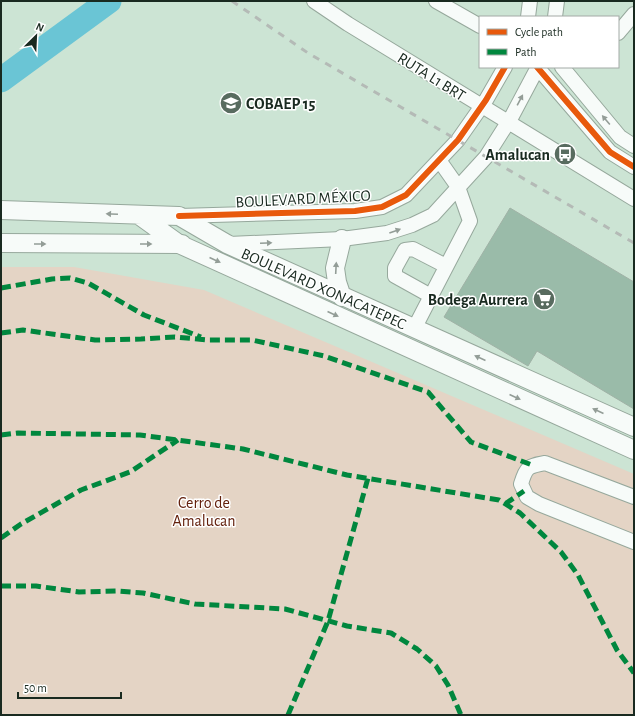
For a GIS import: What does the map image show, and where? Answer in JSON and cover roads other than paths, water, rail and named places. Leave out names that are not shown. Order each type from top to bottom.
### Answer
[{"type":"main road","points":[[1,210],[140,216],[179,216]]},
{"type":"main road","points":[[140,216],[179,244],[227,244]]},
{"type":"main road","name":"BOULEVARD XONACATEPEC","points":[[179,216],[227,244],[634,427]]},
{"type":"main road","points":[[342,239],[335,268],[337,282],[342,297]]},
{"type":"main road","name":"BOULEVARD XONACATEPEC","points":[[1,243],[179,244],[634,450]]},
{"type":"street","name":"RUTA L1 BRT","points":[[314,1],[348,24],[454,85]]},
{"type":"street","name":"RUTA L1 BRT","points":[[328,1],[484,104],[634,190]]},
{"type":"street","points":[[436,1],[479,25]]},
{"type":"street","points":[[528,16],[530,1]]},
{"type":"street","points":[[554,16],[557,1]]},
{"type":"street","points":[[619,32],[634,14]]},
{"type":"street","name":"BOULEVARD MÉXICO","points":[[179,216],[355,211],[382,207],[406,195],[458,140],[484,104],[504,68]]},
{"type":"street","points":[[227,244],[342,239],[387,233],[412,225],[432,215],[486,157],[510,119],[536,68]]},
{"type":"street","points":[[538,68],[610,152],[634,167]]},
{"type":"street","points":[[550,82],[566,68],[620,137],[634,146]]},
{"type":"street","name":"RUTA L1 BRT","points":[[510,119],[634,199]]},
{"type":"street","points":[[414,329],[470,221],[458,187],[439,160]]},
{"type":"street","points":[[430,296],[395,276],[395,268],[406,250],[413,249],[446,266]]},
{"type":"street","points":[[634,497],[545,463],[532,465],[525,472],[521,484],[527,497],[539,504],[634,542]]},
{"type":"waterway","points":[[1,80],[109,1]]},
{"type":"railway","points":[[232,1],[308,53],[634,243]]},
{"type":"place","name":"COBAEP 15","points":[[231,103]]},
{"type":"place","name":"Amalucan","points":[[565,154]]},
{"type":"place","name":"Bodega Aurrera","points":[[544,299]]},
{"type":"park label","name":"Cerro de Amalucan","points":[[204,511]]}]
